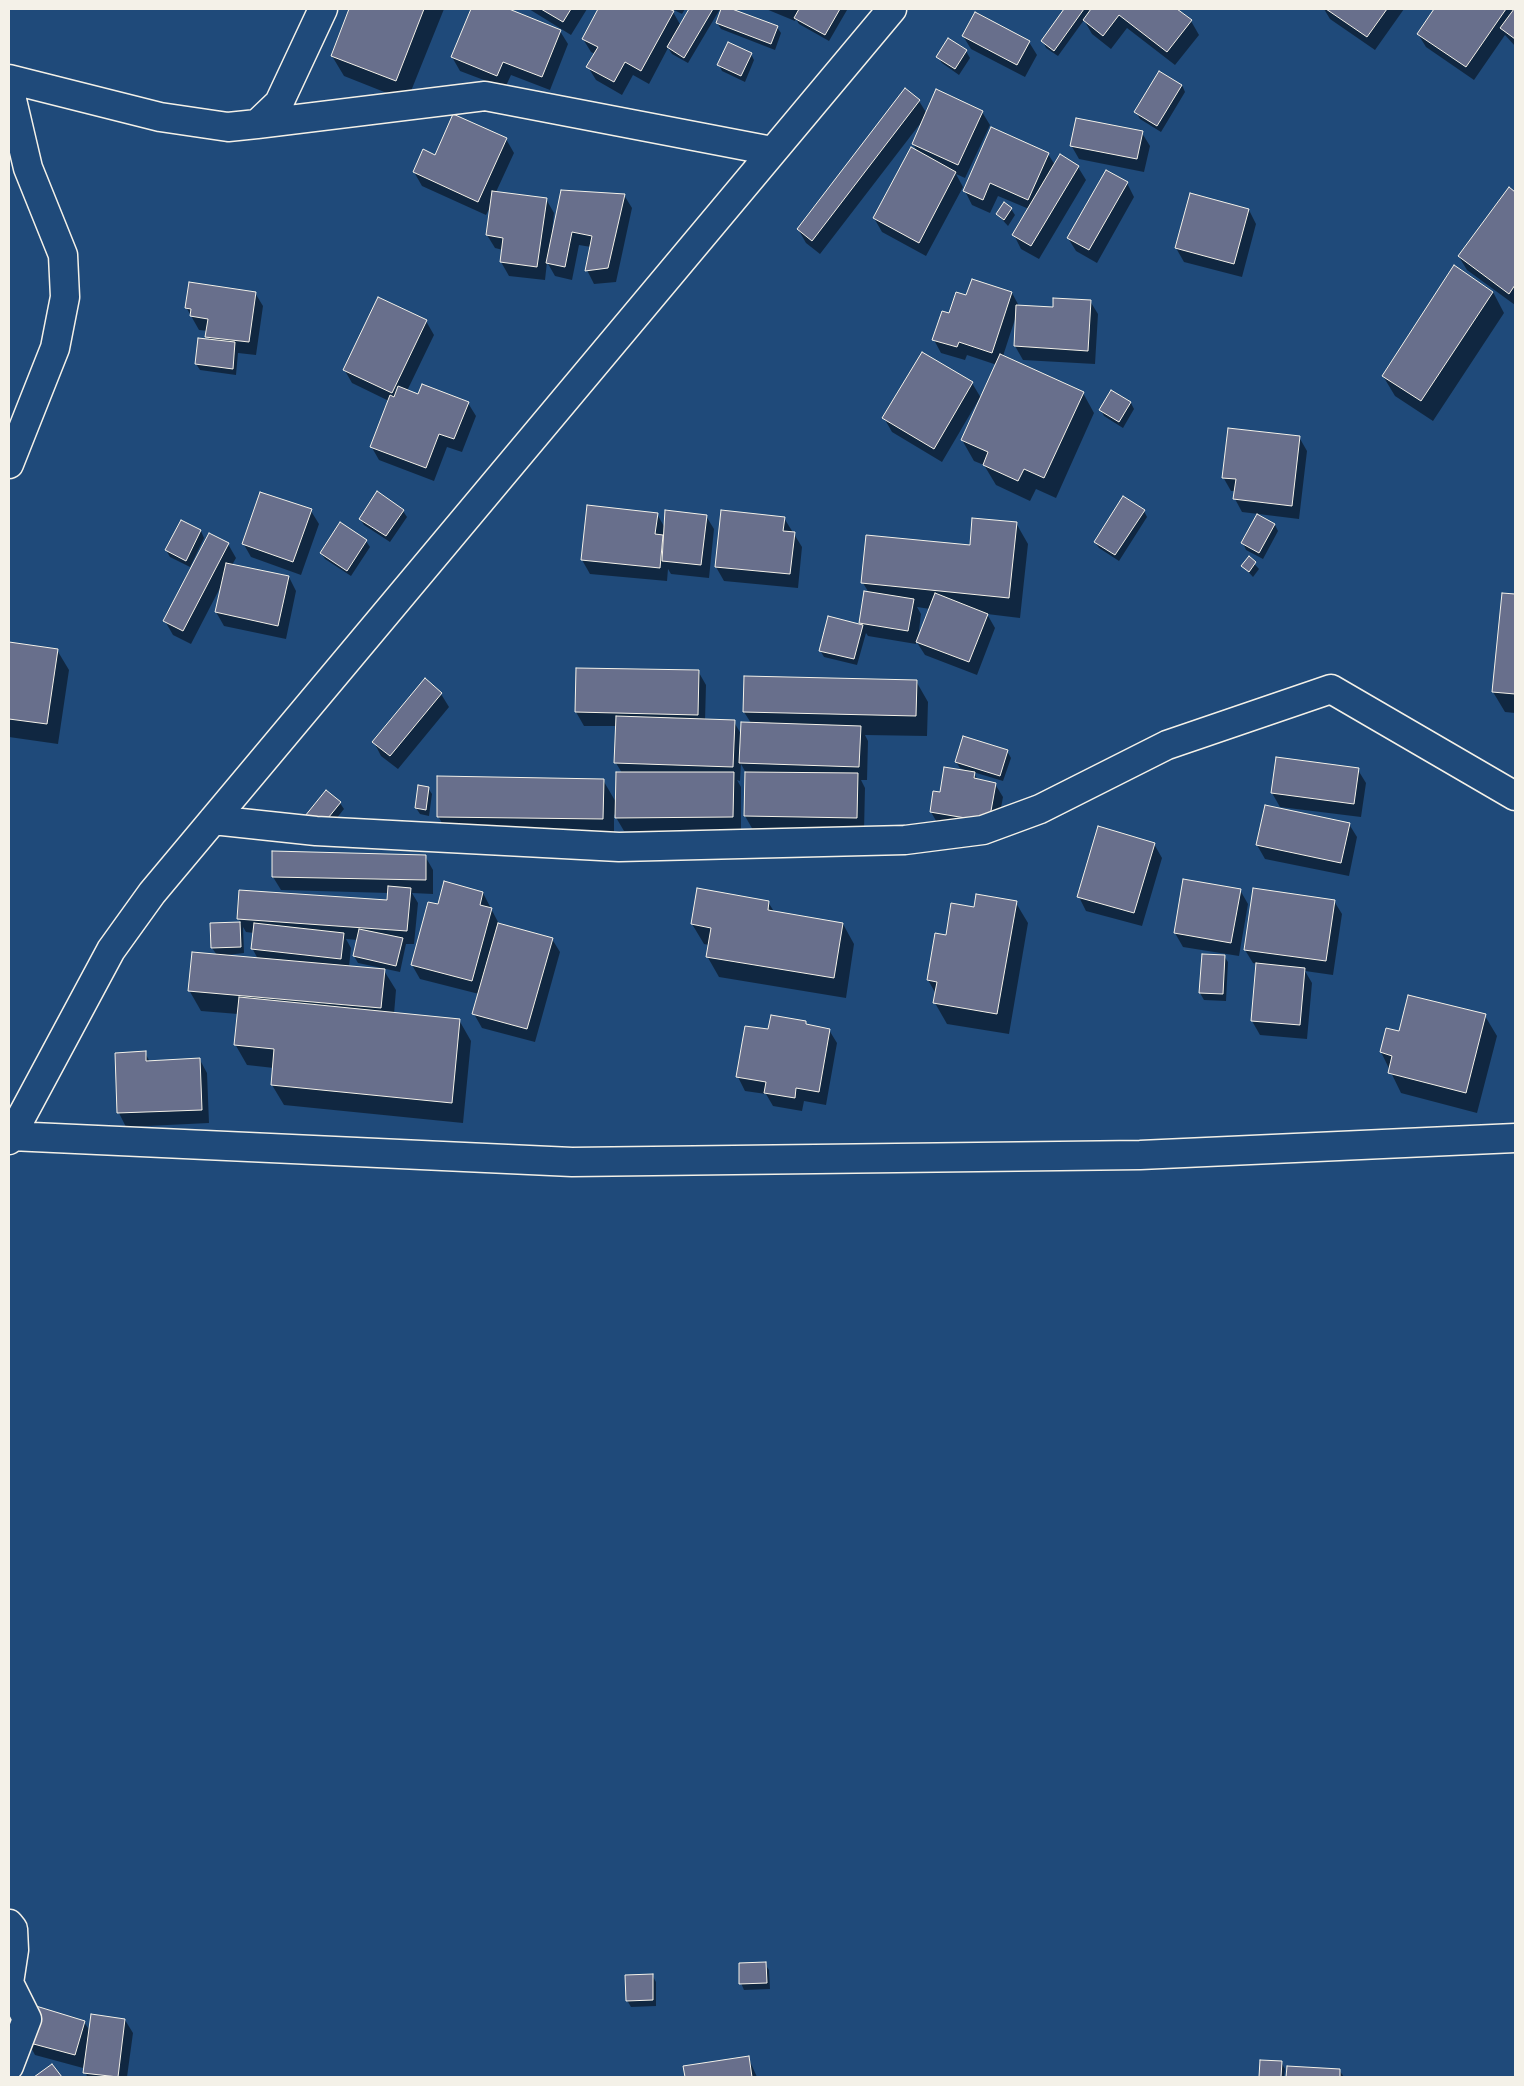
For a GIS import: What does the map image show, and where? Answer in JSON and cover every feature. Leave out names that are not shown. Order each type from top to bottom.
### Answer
[{"type":"street","points":[[257,124],[279,102],[323,9]]},
{"type":"street","points":[[892,9],[152,893],[111,950],[10,1138],[572,1162],[1140,1155],[1515,1138]]},
{"type":"street","points":[[9,78],[160,118],[228,127],[485,96],[772,151]]},
{"type":"street","points":[[9,87],[28,168],[63,256],[65,296],[55,348],[9,464]]},
{"type":"street","points":[[213,820],[316,831],[619,847],[915,838],[983,830],[1040,808],[1167,745],[1331,689],[1515,796]]},
{"type":"street","points":[[9,1924],[12,1929],[14,1950],[9,1983],[27,2019],[9,2066]]},
{"type":"building","points":[[349,9],[424,9],[396,81],[331,56]]},
{"type":"building","points":[[471,9],[509,9],[561,30],[542,77],[503,62],[497,76],[451,57]]},
{"type":"building","points":[[541,9],[571,9],[563,22]]},
{"type":"building","points":[[598,9],[669,9],[674,11],[641,71],[625,62],[614,82],[586,67],[598,47],[582,39]]},
{"type":"building","points":[[689,9],[713,9],[684,58],[667,47]]},
{"type":"building","points":[[721,9],[732,9],[778,26],[771,44],[716,23]]},
{"type":"building","points":[[799,9],[840,9],[825,35],[794,18]]},
{"type":"building","points":[[1064,9],[1084,9],[1054,51],[1041,41]]},
{"type":"building","points":[[1091,9],[1177,9],[1192,20],[1167,52],[1119,15],[1103,36],[1083,20]]},
{"type":"building","points":[[1326,9],[1387,9],[1367,37]]},
{"type":"building","points":[[1434,9],[1506,9],[1466,67],[1417,34]]},
{"type":"building","points":[[1515,9],[1515,39],[1500,28]]},
{"type":"building","points":[[975,12],[1030,41],[1017,65],[962,36]]},
{"type":"building","points":[[948,38],[967,50],[955,69],[936,57]]},
{"type":"building","points":[[728,42],[752,53],[741,76],[717,65]]},
{"type":"building","points":[[1159,71],[1182,85],[1157,126],[1134,112]]},
{"type":"building","points":[[905,88],[920,100],[812,241],[797,229]]},
{"type":"building","points":[[936,89],[983,111],[958,165],[912,144]]},
{"type":"building","points":[[453,114],[507,138],[478,202],[413,172],[423,149],[435,155]]},
{"type":"building","points":[[1076,118],[1143,131],[1137,159],[1070,146]]},
{"type":"building","points":[[991,127],[1049,153],[1028,200],[990,183],[983,200],[963,191]]},
{"type":"building","points":[[911,147],[956,172],[919,243],[873,218]]},
{"type":"building","points":[[1060,154],[1079,166],[1031,246],[1012,235]]},
{"type":"building","points":[[1106,170],[1128,182],[1089,250],[1067,238]]},
{"type":"building","points":[[1509,187],[1515,192],[1515,285],[1509,294],[1458,256]]},
{"type":"building","points":[[561,190],[625,194],[608,268],[585,271],[592,236],[572,232],[565,267],[546,263]]},
{"type":"building","points":[[492,191],[547,198],[537,267],[500,262],[503,238],[486,235]]},
{"type":"building","points":[[1190,193],[1249,209],[1234,264],[1175,248]]},
{"type":"building","points":[[1004,202],[1012,208],[1004,220],[996,214]]},
{"type":"building","points":[[1454,265],[1493,292],[1421,401],[1382,376]]},
{"type":"building","points":[[972,279],[1012,292],[992,353],[959,342],[957,347],[932,340],[942,311],[949,313],[956,292],[966,295]]},
{"type":"building","points":[[189,282],[256,292],[249,342],[205,337],[208,319],[190,316],[191,309],[185,308]]},
{"type":"building","points":[[378,297],[427,320],[392,393],[343,370]]},
{"type":"building","points":[[1053,298],[1091,300],[1088,351],[1014,346],[1016,305],[1053,307]]},
{"type":"building","points":[[198,338],[235,342],[233,369],[195,364]]},
{"type":"building","points":[[922,352],[973,382],[934,449],[882,418]]},
{"type":"building","points":[[1000,354],[1084,392],[1044,478],[1024,469],[1018,481],[983,465],[988,452],[961,440]]},
{"type":"building","points":[[422,384],[469,402],[454,439],[439,434],[426,468],[370,447],[390,395],[394,397],[398,386],[418,394]]},
{"type":"building","points":[[1111,390],[1131,402],[1119,422],[1099,410]]},
{"type":"building","points":[[1228,428],[1300,436],[1292,506],[1233,499],[1236,479],[1222,478]]},
{"type":"building","points":[[377,491],[404,510],[386,536],[359,519]]},
{"type":"building","points":[[260,492],[312,509],[293,562],[242,544]]},
{"type":"building","points":[[1123,496],[1145,510],[1115,555],[1094,542]]},
{"type":"building","points":[[587,505],[658,513],[655,534],[663,535],[660,568],[581,560]]},
{"type":"building","points":[[665,510],[707,515],[701,565],[662,561]]},
{"type":"building","points":[[721,510],[785,517],[783,531],[795,532],[790,574],[715,567]]},
{"type":"building","points":[[1257,514],[1275,524],[1259,553],[1241,543]]},
{"type":"building","points":[[972,518],[1017,522],[1009,598],[861,583],[866,535],[970,545]]},
{"type":"building","points":[[181,520],[201,530],[186,561],[165,550]]},
{"type":"building","points":[[340,522],[367,540],[347,571],[320,553]]},
{"type":"building","points":[[209,533],[229,543],[183,631],[163,621]]},
{"type":"building","points":[[1249,556],[1256,562],[1249,572],[1241,566]]},
{"type":"building","points":[[226,563],[289,576],[278,626],[215,612]]},
{"type":"building","points":[[864,591],[914,599],[908,631],[859,623]]},
{"type":"building","points":[[935,593],[988,614],[969,662],[916,642]]},
{"type":"building","points":[[1502,593],[1515,594],[1515,694],[1492,692]]},
{"type":"building","points":[[828,616],[863,625],[854,659],[819,651]]},
{"type":"building","points":[[9,642],[58,649],[47,724],[9,719]]},
{"type":"building","points":[[576,668],[699,670],[698,715],[575,712]]},
{"type":"building","points":[[744,676],[917,680],[916,716],[743,712]]},
{"type":"building","points":[[425,678],[442,693],[390,756],[372,742]]},
{"type":"building","points":[[616,716],[735,720],[733,767],[614,763]]},
{"type":"building","points":[[741,722],[861,726],[859,767],[739,763]]},
{"type":"building","points":[[963,736],[1008,750],[1000,776],[955,762]]},
{"type":"building","points":[[1276,757],[1359,768],[1354,804],[1271,793]]},
{"type":"building","points":[[944,767],[975,772],[974,778],[996,783],[989,822],[930,812],[933,791],[940,792]]},
{"type":"building","points":[[616,772],[734,772],[733,817],[615,818]]},
{"type":"building","points":[[745,772],[858,773],[857,818],[744,816]]},
{"type":"building","points":[[437,776],[604,779],[603,819],[437,817]]},
{"type":"building","points":[[418,785],[429,787],[426,810],[415,808]]},
{"type":"building","points":[[326,790],[341,802],[320,828],[305,816]]},
{"type":"building","points":[[1265,805],[1350,823],[1341,863],[1256,845]]},
{"type":"building","points":[[1098,826],[1155,843],[1134,913],[1077,897]]},
{"type":"building","points":[[272,851],[426,855],[426,880],[272,877]]},
{"type":"building","points":[[1183,879],[1241,889],[1231,943],[1174,933]]},
{"type":"building","points":[[444,881],[483,892],[480,905],[492,908],[472,981],[411,965],[428,902],[438,904]]},
{"type":"building","points":[[388,886],[411,888],[407,931],[237,919],[239,890],[387,900]]},
{"type":"building","points":[[697,888],[769,901],[768,910],[843,923],[834,978],[706,957],[711,928],[691,924]]},
{"type":"building","points":[[1253,888],[1335,900],[1326,961],[1244,950]]},
{"type":"building","points":[[976,894],[1017,901],[997,1014],[933,1003],[937,982],[927,980],[935,933],[946,935],[951,903],[974,907]]},
{"type":"building","points":[[240,922],[241,947],[211,948],[210,923]]},
{"type":"building","points":[[254,923],[344,933],[341,959],[251,949]]},
{"type":"building","points":[[498,923],[553,938],[527,1029],[472,1014]]},
{"type":"building","points":[[359,929],[403,938],[396,966],[353,956]]},
{"type":"building","points":[[192,952],[385,969],[381,1008],[188,991]]},
{"type":"building","points":[[1202,954],[1225,955],[1223,994],[1199,993]]},
{"type":"building","points":[[1256,963],[1305,968],[1300,1025],[1251,1021]]},
{"type":"building","points":[[1408,995],[1486,1014],[1466,1093],[1388,1073],[1392,1056],[1380,1052],[1386,1028],[1399,1031]]},
{"type":"building","points":[[239,997],[460,1019],[452,1103],[271,1085],[274,1049],[234,1045]]},
{"type":"building","points":[[771,1015],[806,1021],[806,1024],[830,1029],[819,1092],[796,1088],[795,1098],[764,1093],[766,1082],[736,1077],[745,1026],[768,1029]]},
{"type":"building","points":[[146,1051],[146,1061],[200,1058],[202,1110],[117,1113],[115,1053]]},
{"type":"building","points":[[766,1962],[767,1983],[739,1984],[739,1963]]},
{"type":"building","points":[[653,1974],[653,2000],[626,2001],[625,1975]]},
{"type":"building","points":[[36,2006],[85,2021],[75,2055],[26,2042]]},
{"type":"building","points":[[91,2014],[125,2019],[118,2077],[83,2073]]},
{"type":"building","points":[[749,2056],[752,2077],[685,2077],[683,2066]]},
{"type":"building","points":[[1260,2060],[1282,2061],[1281,2077],[1259,2077]]},
{"type":"building","points":[[52,2064],[62,2077],[34,2077]]},
{"type":"building","points":[[1287,2066],[1340,2069],[1340,2077],[1286,2077]]}]
